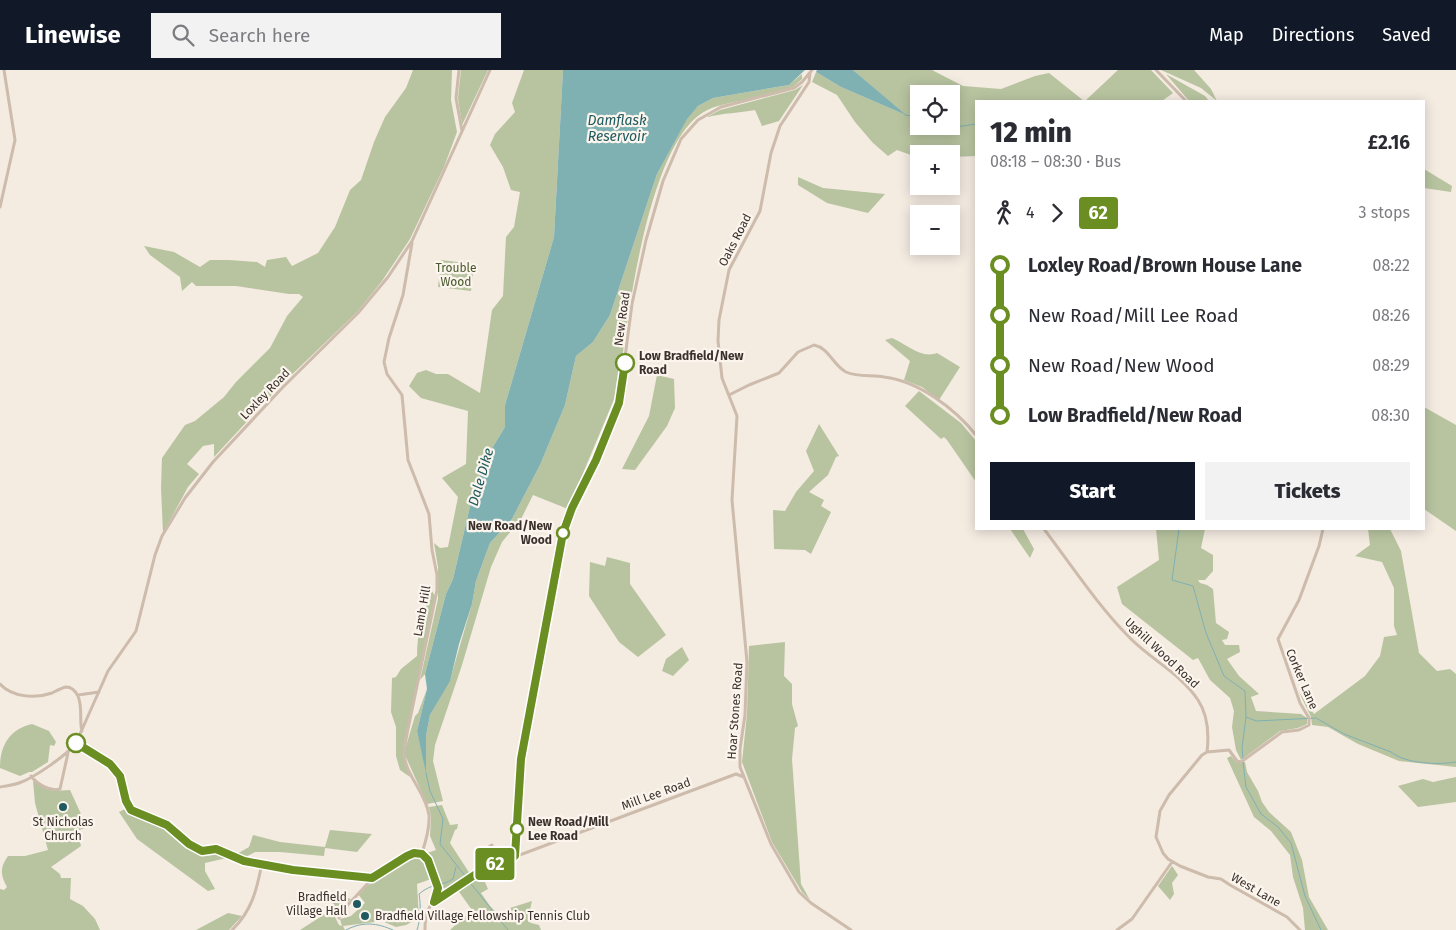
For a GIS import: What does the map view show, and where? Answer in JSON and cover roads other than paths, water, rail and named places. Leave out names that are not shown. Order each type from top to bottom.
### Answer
[{"type":"street","points":[[0,207],[15,140],[4,70]]},
{"type":"street","points":[[459,70],[456,98],[462,131]]},
{"type":"street","name":"Loxley Road","points":[[68,752],[76,743],[82,731],[115,658],[136,631],[154,554],[162,536],[192,486],[273,398],[363,308],[388,277],[412,241],[490,70]]},
{"type":"street","points":[[1156,70],[1185,100]]},
{"type":"street","name":"Oaks Road","points":[[729,396],[722,378],[718,332],[727,275],[760,211],[770,153],[780,126],[809,82],[811,71]]},
{"type":"street","name":"New Road","points":[[515,856],[521,759],[563,533],[572,508],[596,460],[619,403],[636,285],[663,181],[681,139],[698,120],[720,107],[794,88],[811,71]]},
{"type":"street","name":"Lamb Hill","points":[[412,241],[403,295],[384,362],[387,374],[402,395],[408,460],[429,514],[432,550],[437,575],[436,599],[404,755],[410,772],[425,800],[429,815],[422,854]]},
{"type":"street","points":[[729,396],[778,373],[798,352],[814,345],[827,352],[847,372],[885,377],[921,389],[957,416],[975,434]]},
{"type":"street","name":"Hoar Stones Road","points":[[729,396],[737,416],[732,500],[747,662],[745,715],[740,749],[740,767],[770,844],[799,892],[810,903],[851,930]]},
{"type":"street","name":"Ughill Wood Road","points":[[1045,530],[1094,597],[1124,631],[1197,698],[1203,710],[1208,734],[1207,752]]},
{"type":"street","name":"Corker Lane","points":[[1207,752],[1229,750],[1237,761],[1243,761],[1279,734],[1299,730],[1309,725],[1309,718],[1300,703],[1278,639],[1299,600],[1319,546],[1323,530]]},
{"type":"street","points":[[0,684],[7,691],[33,696],[50,694],[68,687],[78,695],[82,712],[82,731]]},
{"type":"street","points":[[78,695],[99,692]]},
{"type":"street","points":[[76,743],[110,764],[120,776],[126,801],[131,810],[167,825],[195,849],[202,851],[222,850],[239,860],[293,870],[372,878]]},
{"type":"street","points":[[31,776],[46,787],[56,790],[60,789],[68,752]]},
{"type":"street","points":[[0,787],[18,784],[68,752]]},
{"type":"street","points":[[1117,930],[1135,916],[1172,862],[1163,853],[1156,837],[1160,812],[1177,785],[1202,755],[1207,752]]},
{"type":"street","points":[[740,767],[736,774],[744,777]]},
{"type":"street","name":"Mill Lee Road","points":[[434,902],[468,878],[493,865],[736,774]]},
{"type":"street","points":[[492,845],[484,849],[493,865]]},
{"type":"street","points":[[339,918],[343,910],[372,878],[407,856],[414,853],[422,854],[428,860],[438,888],[434,902],[426,916],[425,930]]},
{"type":"street","name":"West Lane","points":[[1172,862],[1208,877],[1220,879],[1286,917],[1300,930]]},
{"type":"street","points":[[232,930],[244,919],[254,900],[262,863]]},
{"type":"street","points":[[438,888],[446,893]]},
{"type":"water","name":"Damflask Reservoir","points":[[563,70],[805,70],[789,85],[713,98],[698,106],[687,119],[657,174],[610,315],[593,342],[576,356],[565,405],[540,465],[512,519],[490,543],[476,581],[472,604],[459,644],[450,681],[430,715],[426,736],[426,773],[417,731],[427,689],[425,674],[446,594],[453,579],[472,498],[485,460],[505,427],[505,405],[554,237]]},
{"type":"water","points":[[817,70],[853,70],[906,115],[841,87],[816,72]]},
{"type":"waterway","points":[[905,115],[910,116]]},
{"type":"waterway","points":[[960,126],[975,124]]},
{"type":"waterway","points":[[1179,530],[1172,580],[1193,586],[1206,633],[1224,676],[1245,691],[1246,717],[1242,748],[1243,758]]},
{"type":"waterway","points":[[1246,717],[1256,721],[1316,718],[1344,734],[1405,759],[1431,763],[1456,762]]},
{"type":"waterway","points":[[1243,762],[1246,787],[1261,814],[1278,827],[1291,843],[1305,896],[1321,930]]},
{"type":"waterway","name":"Dale Dike","points":[[426,773],[430,791],[443,819],[440,844],[466,877]]},
{"type":"waterway","points":[[417,930],[420,912],[419,894],[433,886],[453,879],[456,867]]},
{"type":"waterway","name":"Dale Dike","points":[[468,880],[508,930]]},
{"type":"waterway","points":[[346,930],[364,924],[393,930]]},
{"type":"place","name":"Low Bradfield/New Road","points":[[625,363]]},
{"type":"place","name":"New Road/New Wood","points":[[563,533]]},
{"type":"place","name":"St Nicholas Church","points":[[63,807]]},
{"type":"place","name":"New Road/Mill Lee Road","points":[[517,829]]},
{"type":"place","name":"Bradfield Village Hall","points":[[357,904]]},
{"type":"place","name":"Bradfield Village Fellowship Tennis Club","points":[[365,916]]},
{"type":"park label","name":"Trouble Wood","points":[[456,275]]}]
